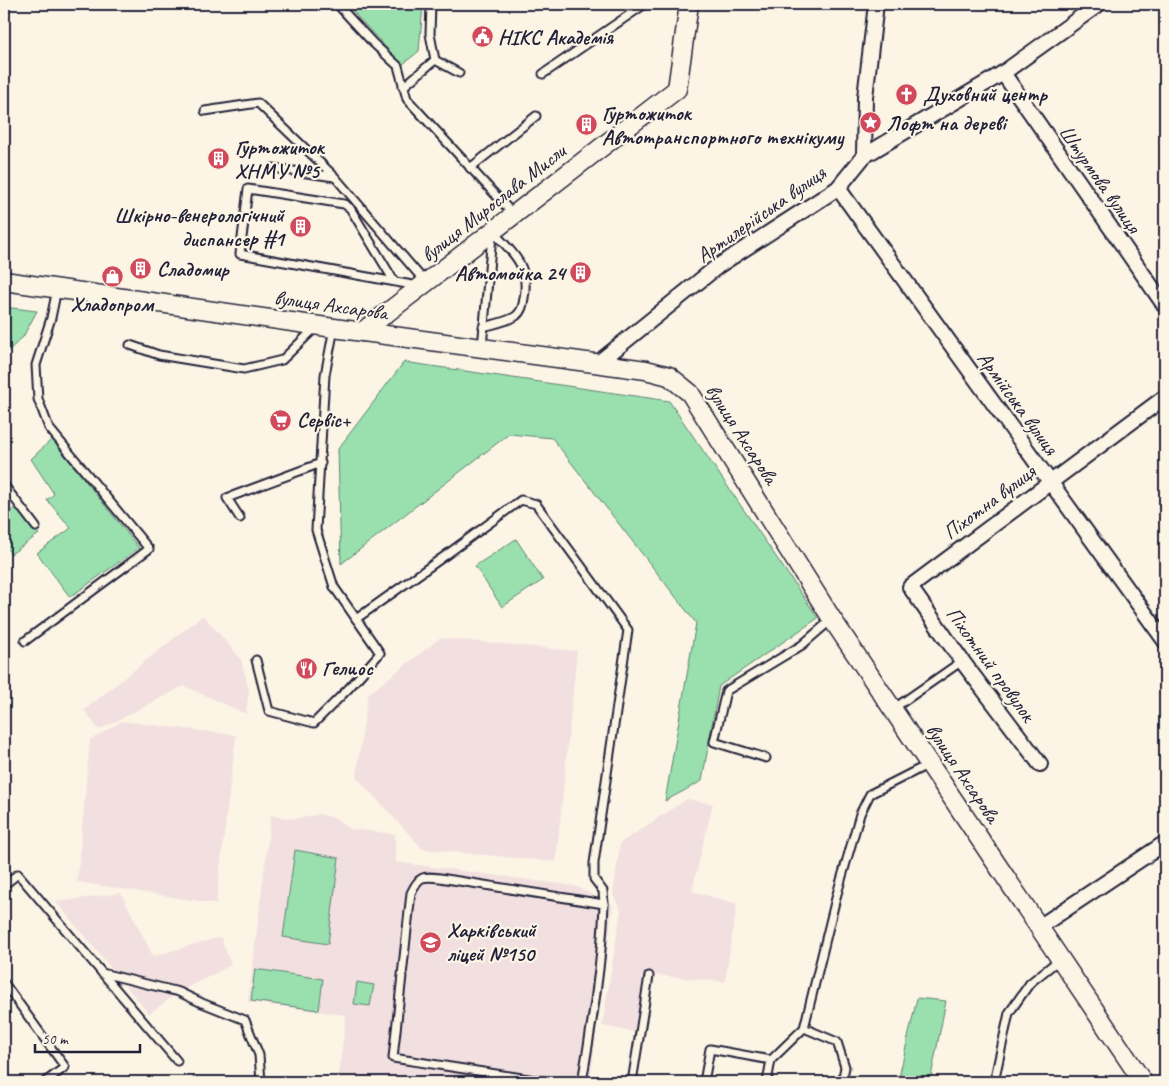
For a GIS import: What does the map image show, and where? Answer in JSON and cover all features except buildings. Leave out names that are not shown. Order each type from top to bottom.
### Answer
[{"type":"street","name":"вулиця Мирослава Мисли","points":[[362,332],[677,89],[689,4]]},
{"type":"street","points":[[864,156],[865,98],[876,4]]},
{"type":"street","name":"Артилерійська вулиця","points":[[598,363],[718,266],[838,188],[864,156],[1003,74],[1099,4]]},
{"type":"street","name":"Штурмова вулиця","points":[[1003,74],[1165,306]]},
{"type":"street","name":"Армійська вулиця","points":[[838,188],[1165,641]]},
{"type":"street","name":"вулиця Ахсарова","points":[[4,281],[362,332],[598,363],[646,370],[669,376],[690,393],[832,619],[1143,1082]]},
{"type":"street","name":"Піхотна вулиця","points":[[910,587],[1165,397]]},
{"type":"street","name":"Піхотний провулок","points":[[910,587],[962,661],[1040,764]]},
{"type":"street","points":[[1038,927],[1165,843]]},
{"type":"lane","points":[[337,4],[398,66],[407,99],[514,215]]},
{"type":"lane","points":[[431,4],[430,34],[435,60]]},
{"type":"lane","points":[[543,74],[645,4]]},
{"type":"lane","points":[[403,87],[435,60]]},
{"type":"lane","points":[[435,60],[459,72]]},
{"type":"lane","points":[[205,111],[258,103],[335,177],[424,285]]},
{"type":"lane","points":[[470,168],[536,116]]},
{"type":"lane","points":[[273,168],[335,177]]},
{"type":"lane","points":[[394,282],[350,208],[344,204],[248,189],[240,254],[394,282],[424,285]]},
{"type":"lane","points":[[483,327],[517,316],[522,309],[526,288],[524,273],[515,254],[493,232]]},
{"type":"lane","points":[[482,347],[493,232]]},
{"type":"lane","points":[[25,641],[149,549],[49,428],[38,399],[36,365],[51,318],[57,289]]},
{"type":"lane","points":[[130,345],[159,355],[244,369],[282,360],[326,327]]},
{"type":"lane","points":[[256,660],[268,711],[314,723],[380,653],[334,587],[316,530],[321,463],[326,327]]},
{"type":"lane","points":[[240,518],[227,498],[321,463]]},
{"type":"lane","points":[[4,485],[36,527]]},
{"type":"lane","points":[[356,619],[446,556],[521,500],[536,504],[628,630],[594,863],[594,879],[603,891],[603,932],[582,1082]]},
{"type":"lane","points":[[766,758],[714,742],[726,691],[802,646],[832,619]]},
{"type":"lane","points":[[893,709],[962,661]]},
{"type":"lane","points":[[766,1082],[771,1060],[804,1028],[837,894],[860,814],[866,801],[870,794],[930,764]]},
{"type":"lane","points":[[4,885],[18,874],[177,1061]]},
{"type":"lane","points":[[548,1082],[393,1058],[411,893],[417,881],[424,876],[604,904]]},
{"type":"lane","points":[[994,1082],[1008,1013],[1030,983],[1060,959]]},
{"type":"lane","points":[[101,973],[179,992],[245,1020],[258,1055],[261,1082]]},
{"type":"lane","points":[[632,1082],[649,976]]},
{"type":"lane","points":[[4,983],[65,1067],[45,1082]]},
{"type":"lane","points":[[804,1028],[837,1042],[844,1068],[842,1082]]},
{"type":"lane","points":[[704,1082],[710,1049],[771,1060]]},
{"type":"shaded area","points":[[203,615],[241,659],[249,690],[246,714],[184,686],[99,730],[84,710]]},
{"type":"shaded area","points":[[440,638],[577,651],[556,862],[423,849],[356,777],[368,694]]},
{"type":"shaded area","points":[[122,721],[236,735],[216,904],[77,882],[90,740]]},
{"type":"shaded area","points":[[687,799],[713,804],[692,891],[737,904],[725,982],[645,974],[634,1032],[602,1026],[621,910],[613,895],[620,843]]},
{"type":"shaded area","name":"Харківський ліцей №150","points":[[320,814],[337,819],[350,829],[395,834],[396,862],[575,886],[613,905],[590,1082],[338,1082],[346,1015],[248,1002],[271,815],[294,819]]},
{"type":"shaded area","points":[[121,893],[153,956],[221,937],[231,965],[179,992],[149,1014],[56,902]]},
{"type":"green space","points":[[346,4],[410,4],[423,6],[419,51],[402,65]]},
{"type":"green space","points":[[4,307],[37,311],[23,337],[4,355]]},
{"type":"green space","points":[[404,362],[669,401],[818,618],[719,686],[702,781],[665,801],[696,623],[552,438],[509,434],[341,564],[338,449]]},
{"type":"green space","points":[[52,439],[139,548],[70,597],[37,553],[71,528],[47,500],[54,494],[31,459]]},
{"type":"green space","points":[[18,506],[39,534],[11,554],[4,544],[4,516]]},
{"type":"green space","points":[[516,539],[543,580],[502,607],[475,566]]},
{"type":"green space","points":[[295,850],[339,858],[328,944],[283,937]]},
{"type":"green space","points":[[255,969],[323,979],[319,1010],[251,1001]]},
{"type":"green space","points":[[357,982],[374,985],[370,1006],[354,1004]]},
{"type":"green space","points":[[917,998],[946,1001],[930,1082],[898,1082]]},
{"type":"place","name":"НІКС Академія","points":[[482,37]]},
{"type":"place","name":"Духовний центр","points":[[907,94]]},
{"type":"place","name":"Лофт на дереві","points":[[870,123]]},
{"type":"place","name":"Гуртожиток Автотранспортного технікуму","points":[[586,125]]},
{"type":"place","name":"Гуртожиток ХНМУ №5","points":[[219,159]]},
{"type":"place","name":"Шкірно-венерологічний диспансер #1","points":[[300,227]]},
{"type":"place","name":"Сладомир","points":[[141,269]]},
{"type":"place","name":"Автомойка 24","points":[[581,273]]},
{"type":"place","name":"Хладопром","points":[[112,277]]},
{"type":"place","name":"Сервіс+","points":[[281,420]]},
{"type":"place","name":"Гелиос","points":[[306,668]]},
{"type":"place","name":"Харківський ліцей №150","points":[[431,942]]}]
